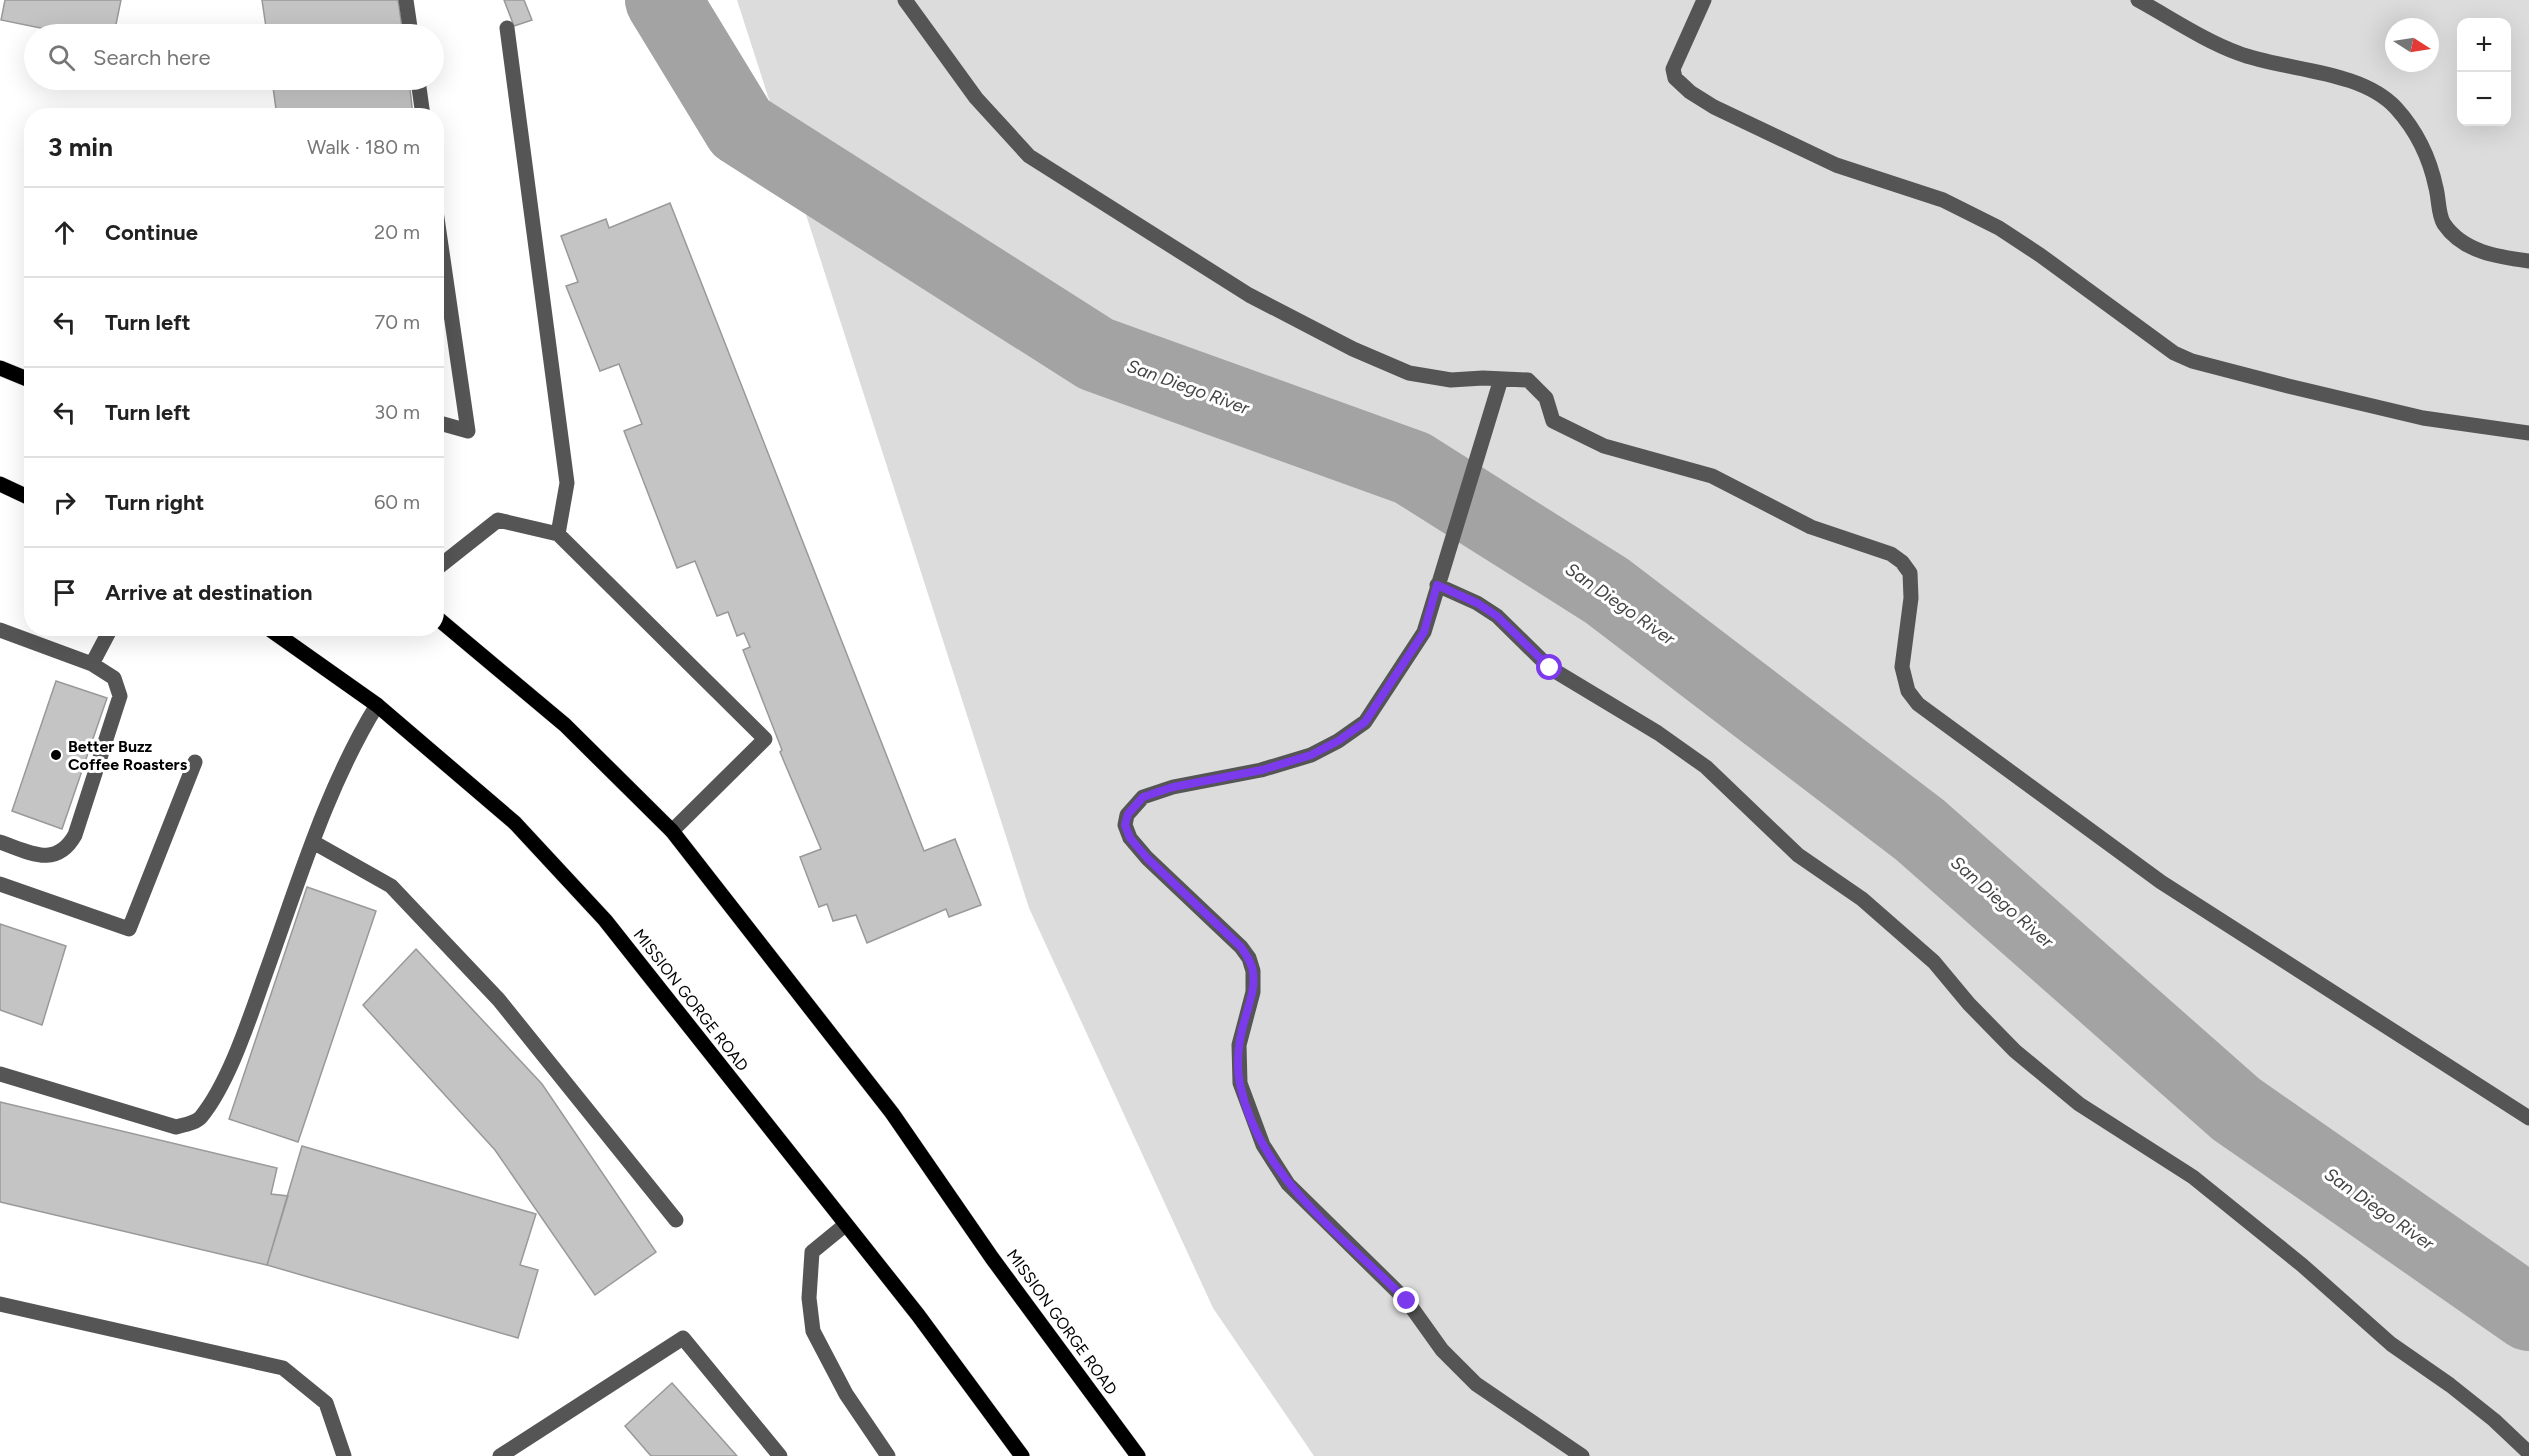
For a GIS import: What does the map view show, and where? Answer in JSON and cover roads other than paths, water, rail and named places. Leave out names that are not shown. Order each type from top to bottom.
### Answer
[{"type":"main road","points":[[0,368],[24,378]]},
{"type":"main road","points":[[0,484],[24,495]]},
{"type":"main road","name":"MISSION GORGE ROAD","points":[[444,624],[565,725],[672,831],[892,1113],[992,1258],[1138,1456]]},
{"type":"main road","name":"MISSION GORGE ROAD","points":[[279,636],[377,705],[515,824],[605,920],[918,1315],[1022,1456]]},
{"type":"lane","points":[[406,0],[410,24]]},
{"type":"lane","points":[[905,0],[976,98],[1029,156],[1250,295],[1353,349],[1409,373],[1451,380],[1528,380],[1546,398],[1553,421],[1604,446],[1712,476],[1811,527],[1890,554],[1902,562],[1910,573],[1911,598],[1902,667],[1908,691],[1918,704],[2161,882],[2529,1118]]},
{"type":"lane","points":[[1704,0],[1673,69],[1675,78],[1690,92],[1714,107],[1836,165],[1943,200],[1999,228],[2040,255],[2174,353],[2288,386],[2424,418],[2529,433]]},
{"type":"lane","points":[[2138,0],[2192,32],[2240,54],[2334,76],[2369,90],[2395,107],[2420,141],[2436,186],[2443,222],[2457,238],[2474,249],[2495,256],[2529,261]]},
{"type":"lane","points":[[507,28],[567,483],[558,534]]},
{"type":"lane","points":[[419,90],[422,108]]},
{"type":"lane","points":[[444,266],[468,431],[444,424]]},
{"type":"lane","points":[[1501,379],[1424,632],[1365,722],[1338,741],[1311,755],[1262,770],[1173,787],[1143,797],[1128,814],[1125,825],[1130,838],[1147,858],[1241,947],[1249,958],[1253,971],[1253,992],[1239,1045],[1240,1083],[1263,1145],[1288,1184],[1407,1301],[1442,1350],[1476,1384],[1582,1456]]},
{"type":"lane","points":[[444,563],[498,520],[558,534],[765,739],[672,831]]},
{"type":"lane","points":[[1437,585],[1477,603],[1497,616],[1550,668],[1658,733],[1706,767],[1798,855],[1862,899],[1934,962],[1969,1004],[2015,1051],[2070,1096],[2132,1139],[2193,1177],[2302,1265],[2391,1344],[2450,1385],[2494,1420],[2529,1453]]},
{"type":"lane","points":[[0,630],[92,664],[114,678],[120,696],[75,835],[68,848],[54,856],[39,855],[0,842]]},
{"type":"lane","points":[[92,664],[107,636]]},
{"type":"lane","points":[[0,1074],[176,1127],[199,1119],[216,1093],[242,1039],[313,842],[354,742],[377,705]]},
{"type":"lane","points":[[0,884],[129,929],[195,762]]},
{"type":"lane","points":[[313,842],[391,886],[499,1000],[676,1220]]},
{"type":"lane","points":[[845,1225],[812,1252],[809,1298],[813,1331],[846,1394],[888,1456]]},
{"type":"lane","points":[[0,1304],[283,1368],[326,1403],[344,1456]]},
{"type":"lane","points":[[500,1456],[683,1338],[780,1456]]},
{"type":"waterway","name":"San Diego River","points":[[663,0],[741,128],[1096,354],[1412,468],[1607,591],[1920,830],[2236,1109],[2529,1313]]},
{"type":"place","name":"Better Buzz Coffee Roasters","points":[[56,755]]}]
